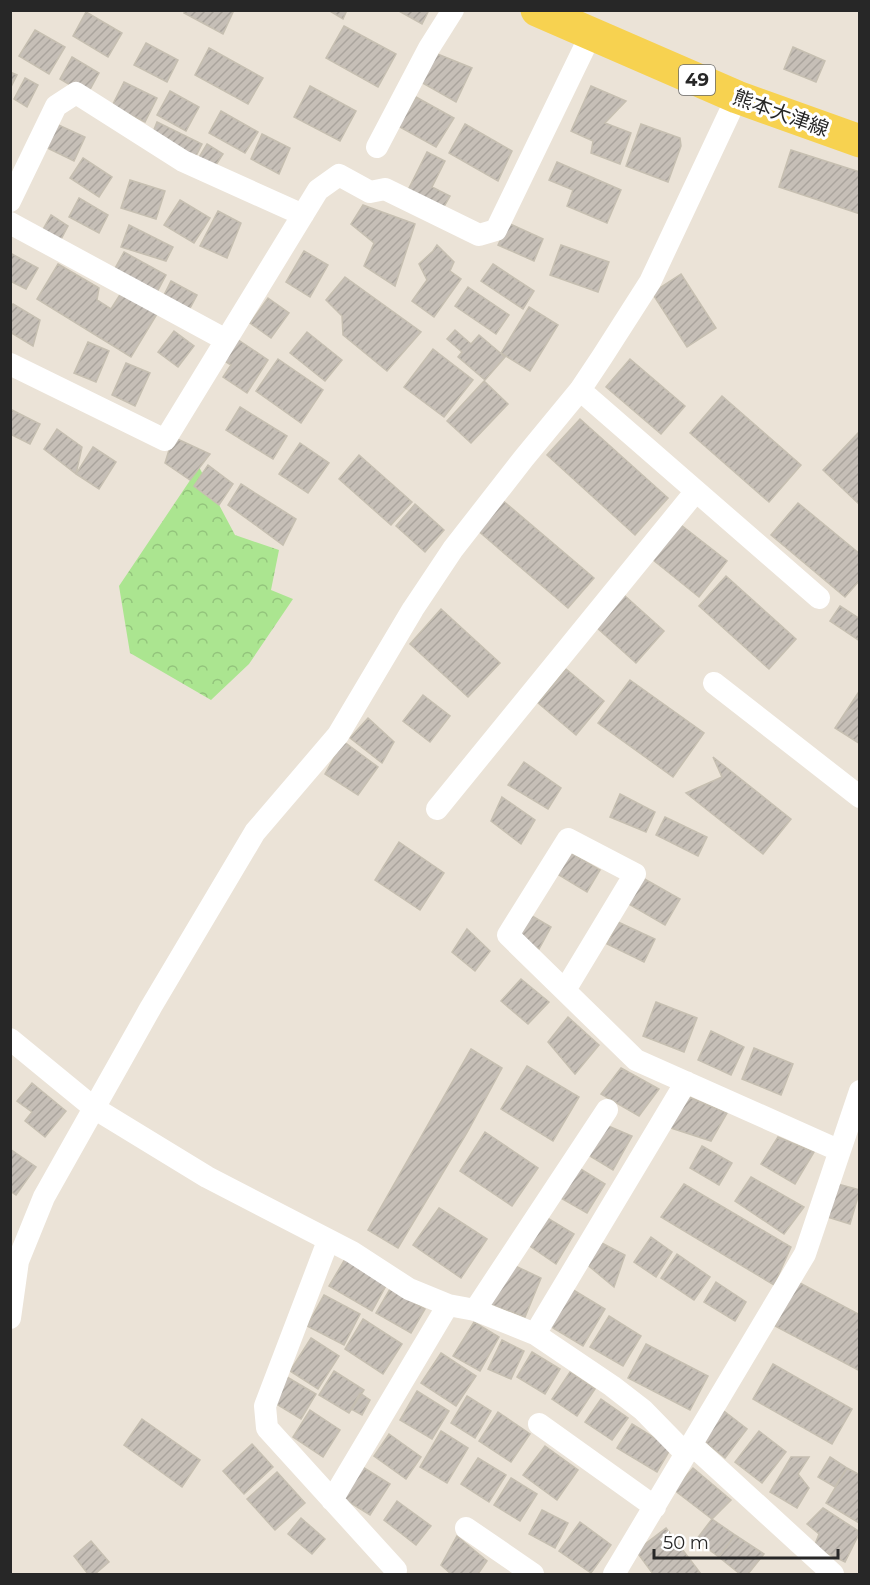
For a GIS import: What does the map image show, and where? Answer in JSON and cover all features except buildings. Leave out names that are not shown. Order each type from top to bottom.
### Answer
[{"type":"main road","name":"熊本大津線","points":[[537,10],[736,98],[860,141]]},
{"type":"street","points":[[377,147],[429,48],[453,10]]},
{"type":"street","points":[[10,364],[165,440],[318,190],[339,175],[370,192],[385,189],[479,235],[496,230],[591,34]]},
{"type":"street","points":[[10,201],[56,106],[76,93],[183,161],[303,215]]},
{"type":"street","points":[[10,1318],[18,1261],[44,1197],[151,1006],[255,832],[338,735],[413,609],[453,549],[580,390],[650,282],[736,98]]},
{"type":"street","points":[[10,223],[226,340]]},
{"type":"street","points":[[580,390],[819,598]]},
{"type":"street","points":[[437,809],[696,491]]},
{"type":"street","points":[[714,683],[860,797]]},
{"type":"street","points":[[565,990],[635,874],[568,839],[508,935],[636,1060],[838,1150]]},
{"type":"street","points":[[10,1039],[94,1108],[207,1177],[352,1252],[409,1289],[448,1305],[475,1310],[535,1334],[643,1410],[832,1575]]},
{"type":"street","points":[[535,1334],[687,1082]]},
{"type":"street","points":[[614,1575],[805,1254],[838,1150],[860,1091]]},
{"type":"street","points":[[475,1310],[607,1110]]},
{"type":"street","points":[[328,1241],[265,1406],[267,1428],[396,1570]]},
{"type":"street","points":[[332,1500],[448,1305]]},
{"type":"street","points":[[539,1424],[655,1508]]},
{"type":"street","points":[[466,1528],[533,1575]]},
{"type":"green space","points":[[199,467],[235,535],[279,550],[271,590],[293,599],[249,664],[211,700],[130,653],[119,586]]}]
